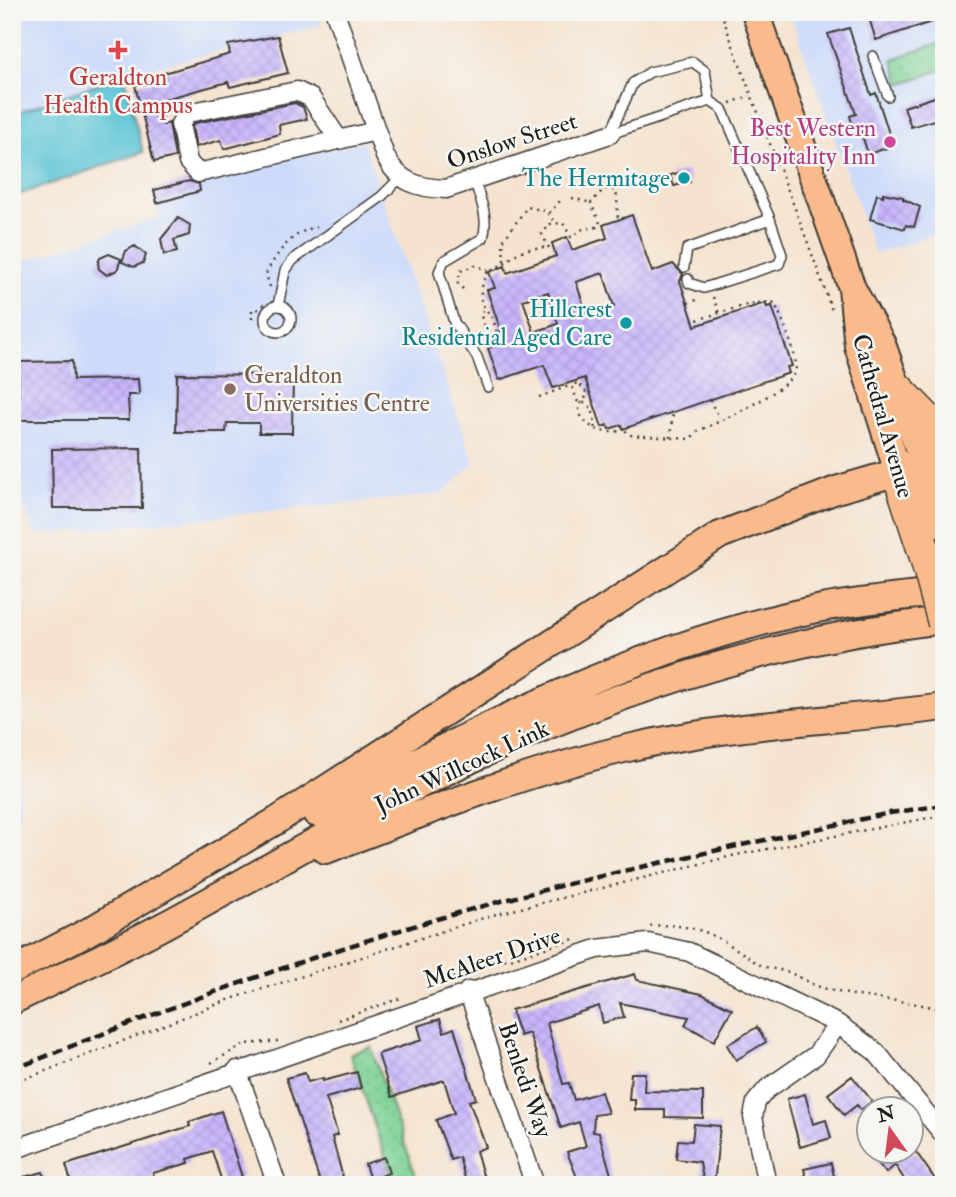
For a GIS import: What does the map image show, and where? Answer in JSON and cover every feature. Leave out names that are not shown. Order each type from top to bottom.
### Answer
[{"type":"highway","points":[[898,389],[944,437]]},
{"type":"highway","points":[[922,464],[944,522]]},
{"type":"highway","name":"Cathedral Avenue","points":[[922,464],[926,557],[944,622]]},
{"type":"main road","name":"Cathedral Avenue","points":[[755,12],[852,288],[882,344],[922,464]]},
{"type":"main road","name":"Cathedral Avenue","points":[[852,288],[858,346],[886,435],[922,464]]},
{"type":"main road","points":[[835,490],[875,457],[886,435]]},
{"type":"main road","points":[[86,933],[276,821],[720,535],[835,490],[922,464]]},
{"type":"main road","name":"John Willcock Link","points":[[12,971],[438,751],[603,676],[717,635],[823,608],[944,592]]},
{"type":"main road","name":"John Willcock Link","points":[[12,1001],[163,926],[380,804],[522,736],[645,689],[784,648],[944,622]]},
{"type":"main road","points":[[163,926],[313,855],[447,803],[628,748],[775,723],[944,707]]},
{"type":"main road","points":[[892,714],[935,722],[944,730]]},
{"type":"street","points":[[335,12],[376,131],[392,170],[401,177]]},
{"type":"street","points":[[339,140],[311,97],[297,92],[188,113],[180,124],[188,162],[198,173],[339,140],[376,131]]},
{"type":"street","name":"Onslow Street","points":[[401,177],[424,188],[446,189],[610,134]]},
{"type":"street","name":"McAleer Drive","points":[[12,1150],[237,1070],[597,948],[648,943],[689,952],[838,1024],[876,1052],[944,1135]]},
{"type":"street","name":"Benledi Way","points":[[468,991],[535,1185]]},
{"type":"street","points":[[766,1185],[753,1117],[757,1102],[767,1089],[816,1055],[838,1024]]},
{"type":"street","points":[[237,1070],[277,1185]]},
{"type":"lane","points":[[873,56],[888,96]]},
{"type":"lane","points":[[610,134],[633,82],[650,72],[693,62],[705,71],[710,101],[722,109],[770,219],[782,255],[779,264],[704,288],[690,283],[688,279]]},
{"type":"lane","points":[[610,134],[710,101]]},
{"type":"lane","points":[[278,306],[285,271],[293,260],[380,197],[401,177]]},
{"type":"lane","points":[[474,180],[485,212],[483,238],[444,261],[439,272],[454,322],[470,344],[488,387]]},
{"type":"lane","points":[[684,267],[687,249],[770,219]]},
{"type":"path","points":[[721,12],[750,96],[799,211],[832,312]]},
{"type":"path","points":[[726,104],[750,96]]},
{"type":"path","points":[[591,203],[604,189],[614,190],[617,196],[618,220]]},
{"type":"path","points":[[572,198],[591,203]]},
{"type":"path","points":[[549,214],[560,201]]},
{"type":"path","points":[[569,242],[571,237],[600,223],[591,203]]},
{"type":"path","points":[[504,261],[503,241],[527,207],[549,214],[554,223]]},
{"type":"path","points":[[470,344],[497,335],[496,326],[483,310],[478,292],[488,271],[528,247],[551,248],[542,234],[554,223],[563,223],[571,237]]},
{"type":"path","points":[[463,289],[458,284],[460,271],[476,265],[488,271]]},
{"type":"path","points":[[716,300],[719,313]]},
{"type":"path","points":[[539,397],[572,385],[583,386],[586,398],[578,414],[583,422],[595,428],[614,433],[622,428],[629,435],[690,439],[698,431],[774,392],[794,374],[796,364],[789,348],[790,337],[779,320],[774,303],[760,301],[694,321]]},
{"type":"path","points":[[252,319],[253,310]]},
{"type":"path","points":[[483,310],[481,316],[495,346]]},
{"type":"path","points":[[572,385],[573,397],[592,409],[595,428]]},
{"type":"path","points":[[709,400],[721,420]]},
{"type":"path","points":[[670,438],[673,412]]},
{"type":"path","points":[[12,1084],[231,999],[493,915],[736,855],[944,815]]},
{"type":"shaded area","name":"Geraldton Health Campus","points":[[12,12],[318,12],[322,25],[124,75],[12,114]]},
{"type":"shaded area","name":"Best Western Hospitality Inn","points":[[790,12],[944,12],[944,231],[875,254]]},
{"type":"shaded area","name":"Geraldton Universities Centre","points":[[363,141],[474,463],[442,494],[35,535],[12,475],[12,265],[159,217],[153,191]]},
{"type":"shaded area","points":[[12,601],[20,609],[20,815],[12,818]]},
{"type":"green space","points":[[944,42],[944,69],[900,84],[893,59]]},
{"type":"green space","points":[[371,1047],[419,1185],[395,1185],[350,1054]]},
{"type":"water","points":[[124,75],[143,152],[12,197],[12,114]]},
{"type":"building","points":[[895,12],[944,12],[944,18],[876,40],[870,21]]},
{"type":"building","points":[[849,28],[871,95],[876,93],[893,146],[868,154],[860,129],[854,130],[850,116],[856,114],[828,34]]},
{"type":"building","points":[[278,36],[288,73],[230,87],[228,82],[165,99],[166,104],[159,105],[163,125],[169,123],[175,157],[154,162],[135,85],[165,78],[164,73],[230,54],[228,45]]},
{"type":"building","points":[[944,94],[944,117],[911,127],[904,107]]},
{"type":"building","points":[[295,103],[303,107],[307,119],[279,125],[280,134],[224,149],[221,140],[196,147],[192,127],[195,123]]},
{"type":"building","points":[[687,171],[690,182],[674,186],[670,175]]},
{"type":"building","points":[[189,181],[199,184],[200,191],[157,203],[154,190]]},
{"type":"building","points":[[883,193],[903,197],[920,207],[914,227],[906,225],[905,229],[870,219],[877,194],[883,196]]},
{"type":"building","name":"Hillcrest Residential Aged Care","points":[[632,215],[652,272],[673,264],[683,274],[680,281],[695,326],[765,303],[767,307],[772,306],[792,366],[787,367],[789,373],[623,429],[622,425],[609,429],[607,425],[602,427],[585,378],[553,388],[544,365],[499,380],[488,348],[505,343],[487,290],[495,288],[489,272],[505,266],[507,273],[556,256],[552,243],[567,237],[572,250],[607,238],[603,225]],"holes":[[[603,273],[614,306],[587,315],[576,282]],[[548,292],[558,324],[534,332],[523,300]]]},
{"type":"building","points":[[178,218],[190,225],[189,235],[174,240],[177,252],[164,255],[161,239]]},
{"type":"building","points":[[135,246],[146,255],[143,263],[134,267],[122,262],[126,251]]},
{"type":"building","points":[[109,254],[121,259],[117,270],[107,275],[99,269],[98,263],[100,258]]},
{"type":"building","points":[[72,361],[73,380],[138,379],[139,395],[128,395],[129,420],[19,420],[18,362]]},
{"type":"building","points":[[177,374],[293,375],[292,433],[259,433],[259,423],[227,423],[226,432],[176,432]]},
{"type":"building","points":[[141,448],[142,508],[53,508],[52,449]]},
{"type":"building","points":[[635,974],[637,980],[702,994],[732,1009],[714,1041],[685,1025],[689,1017],[620,1003],[624,1017],[603,1023],[599,1006],[547,1023],[563,1084],[569,1083],[574,1100],[601,1092],[608,1113],[594,1115],[593,1132],[599,1133],[614,1185],[580,1185],[567,1152],[586,1146],[579,1122],[561,1128],[529,1033],[520,1036],[511,1010]]},
{"type":"building","points":[[440,1019],[444,1032],[454,1028],[476,1099],[469,1101],[486,1147],[476,1151],[486,1185],[467,1185],[459,1157],[451,1160],[436,1120],[454,1113],[444,1080],[392,1097],[378,1054],[422,1040],[418,1026]]},
{"type":"building","points":[[757,1027],[766,1042],[736,1060],[727,1045]]},
{"type":"building","points":[[357,1072],[361,1088],[326,1098],[338,1135],[332,1137],[345,1185],[321,1185],[286,1078],[305,1073],[308,1082],[323,1078],[323,1081]]},
{"type":"building","points":[[631,1073],[645,1073],[644,1091],[703,1092],[703,1118],[665,1117],[665,1110],[635,1110],[635,1100],[629,1100]]},
{"type":"building","points":[[852,1076],[868,1096],[855,1096],[855,1107],[844,1115],[828,1094]]},
{"type":"building","points":[[805,1094],[813,1124],[826,1120],[831,1138],[800,1147],[787,1099]]},
{"type":"building","points":[[221,1111],[242,1177],[237,1179],[239,1185],[223,1185],[212,1151],[188,1159],[189,1163],[153,1173],[154,1178],[142,1185],[72,1185],[66,1165],[190,1126],[189,1122]]},
{"type":"building","points":[[694,1124],[720,1126],[714,1185],[704,1185],[700,1162],[676,1159],[678,1140],[692,1141]]},
{"type":"building","points":[[384,1157],[389,1173],[370,1180],[365,1164]]},
{"type":"building","points":[[831,1163],[836,1185],[808,1185],[804,1169]]},
{"type":"building","points":[[925,1165],[939,1185],[908,1185],[896,1166]]},
{"type":"building","points":[[880,1166],[894,1166],[886,1173]]},
{"type":"building","points":[[43,1172],[46,1185],[12,1185],[12,1180]]},
{"type":"railway","points":[[12,1070],[285,967],[494,903],[645,866],[890,813],[944,805]]},
{"type":"place","name":"Geraldton Health Campus","points":[[118,50]]},
{"type":"place","name":"Best Western Hospitality Inn","points":[[890,142]]},
{"type":"place","name":"The Hermitage","points":[[684,178]]},
{"type":"place","name":"Hillcrest Residential Aged Care","points":[[626,323]]},
{"type":"place","name":"Geraldton Universities Centre","points":[[230,389]]}]
